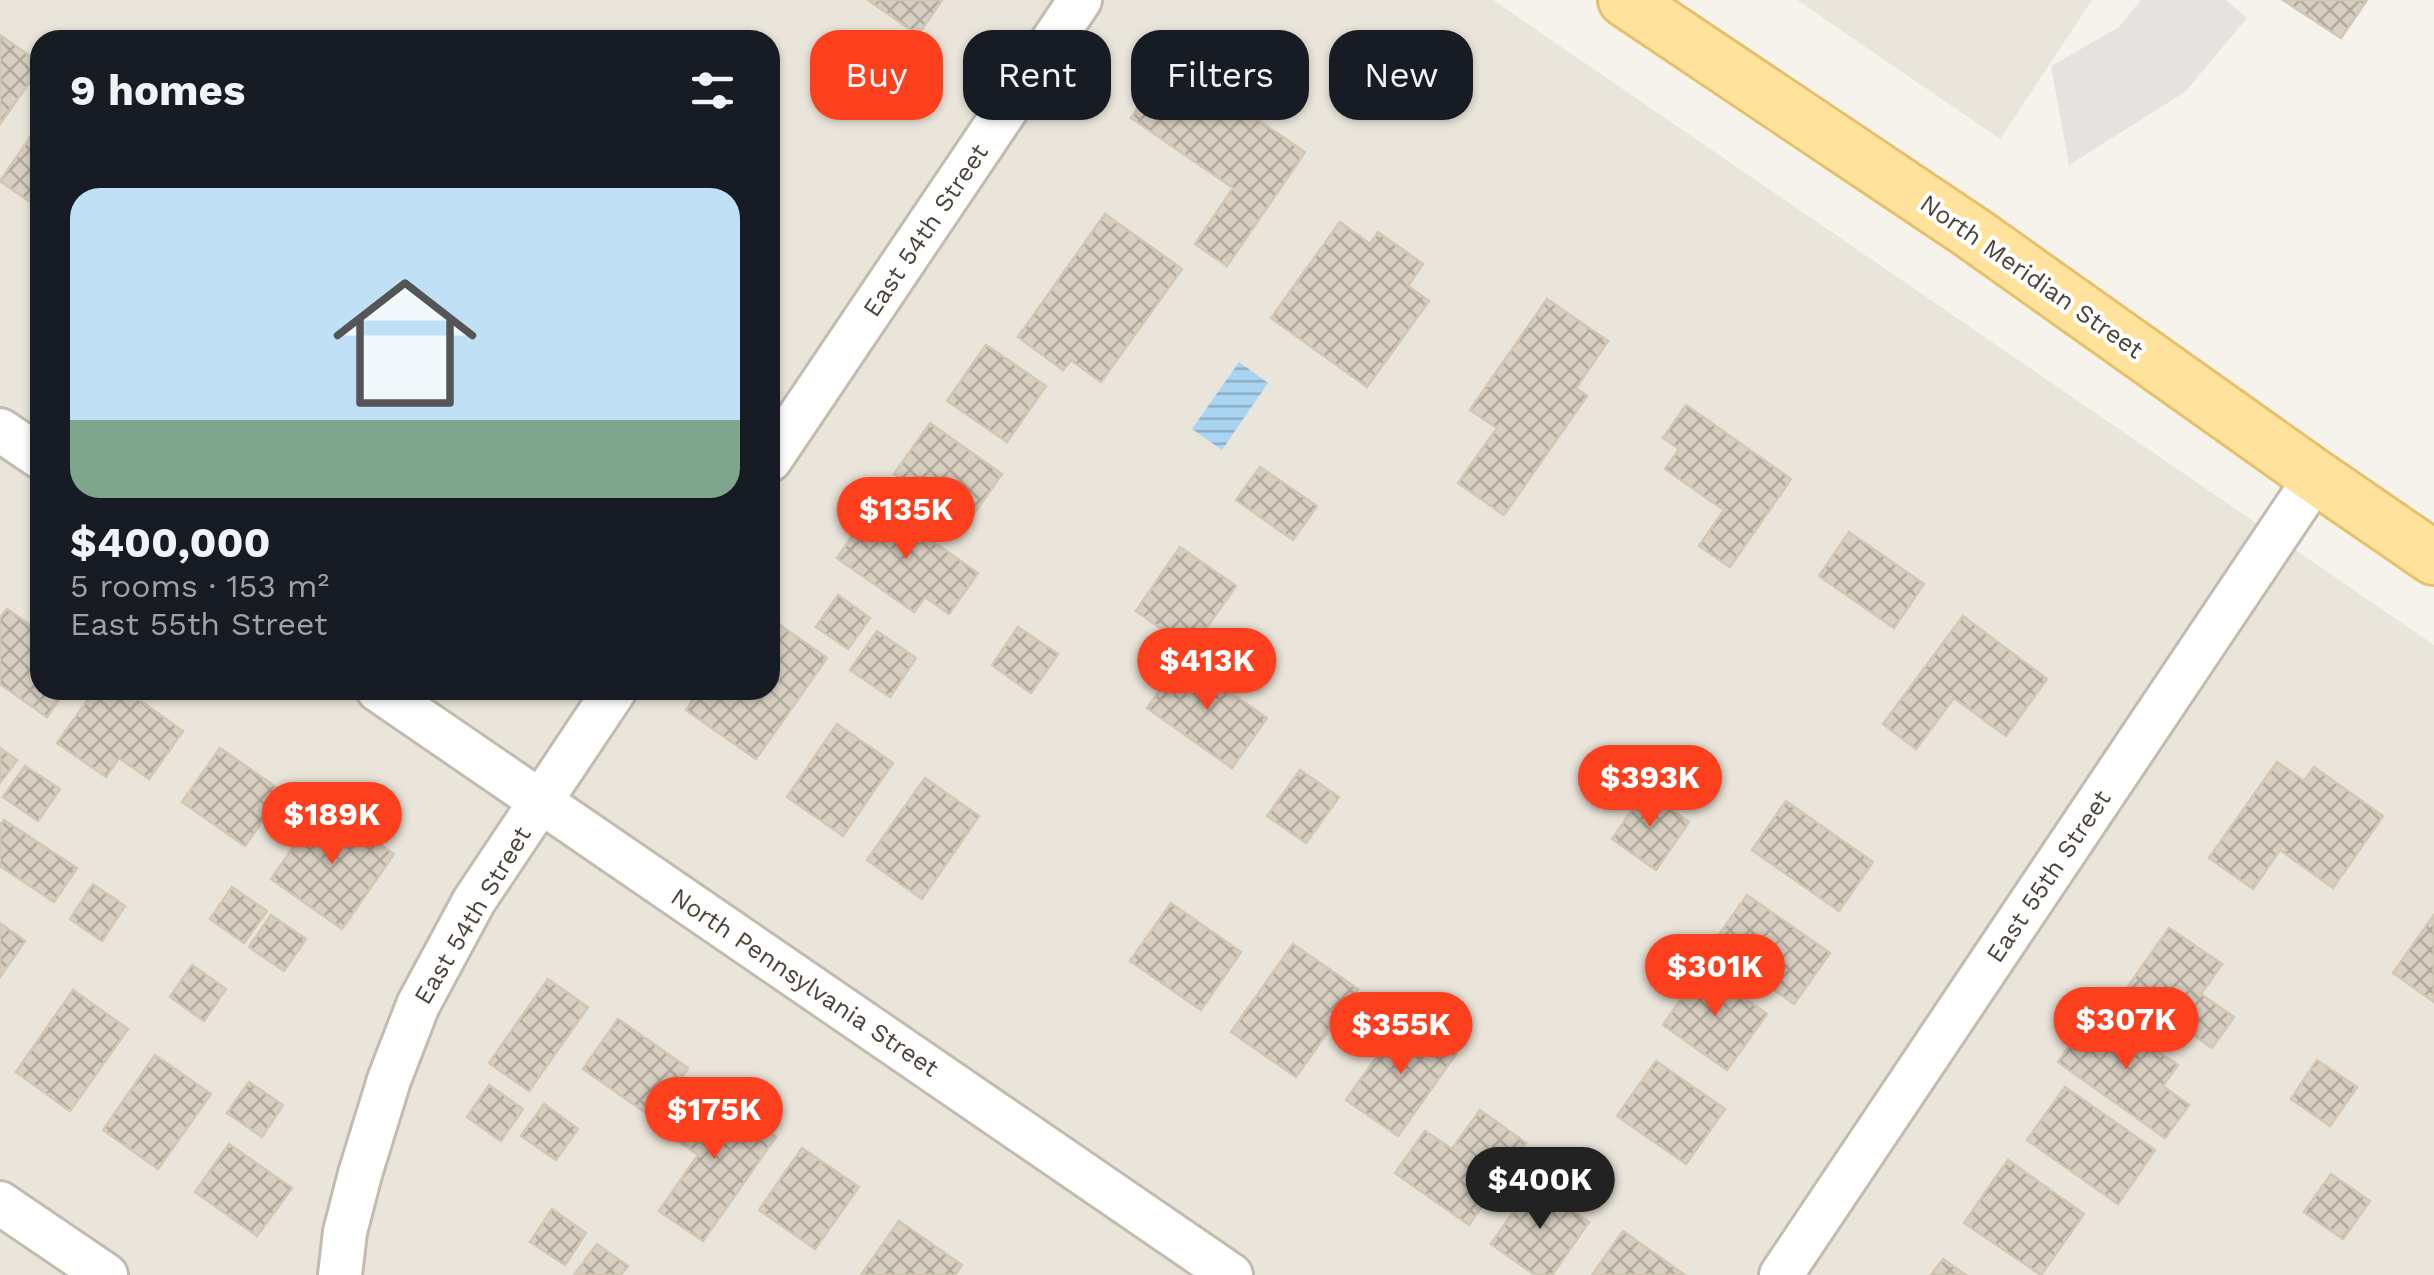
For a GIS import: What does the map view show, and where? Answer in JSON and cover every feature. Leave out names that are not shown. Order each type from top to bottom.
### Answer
[{"type":"main road","name":"North Meridian Street","points":[[1625,0],[1971,232],[2434,558]]},
{"type":"street","name":"East 54th Street","points":[[780,445],[1080,0]]},
{"type":"street","points":[[0,430],[30,450]]},
{"type":"street","name":"East 55th Street","points":[[1781,1275],[2316,477]]},
{"type":"street","name":"North Pennsylvania Street","points":[[393,700],[1231,1275]]},
{"type":"street","name":"East 54th Street","points":[[340,1275],[354,1195],[414,1014],[474,901],[608,700]]},
{"type":"street","points":[[0,1203],[106,1275]]},
{"type":"shaded area","points":[[0,0],[1493,0],[2434,645],[2434,1275],[0,1275]]},
{"type":"shaded area","points":[[1797,0],[2092,0],[2000,139]]},
{"type":"shaded area","points":[[2141,0],[2226,0],[2247,18],[2185,92],[2069,165],[2051,66],[2119,27]]},
{"type":"water","points":[[1239,362],[1268,383],[1222,450],[1192,429]]},
{"type":"building","points":[[868,0],[942,0],[921,30],[911,30]]},
{"type":"building","points":[[2283,0],[2367,0],[2341,38]]},
{"type":"building","points":[[0,35],[30,56],[30,81],[0,124]]},
{"type":"building","points":[[1134,120],[1258,120],[1305,152],[1227,266],[1195,244],[1233,188]]},
{"type":"building","points":[[30,138],[30,202],[0,181]]},
{"type":"building","points":[[1105,214],[1182,269],[1101,382],[1071,360],[1063,370],[1018,337]]},
{"type":"building","points":[[1340,222],[1370,244],[1378,232],[1423,264],[1408,286],[1429,301],[1367,387],[1271,318]]},
{"type":"building","points":[[1547,299],[1608,341],[1576,388],[1587,396],[1504,515],[1458,483],[1497,428],[1470,410]]},
{"type":"building","points":[[986,345],[1046,386],[1007,442],[947,401]]},
{"type":"building","points":[[1686,405],[1791,479],[1730,567],[1699,546],[1724,510],[1665,469],[1679,449],[1663,438]]},
{"type":"building","points":[[930,423],[1002,474],[966,525],[894,474]]},
{"type":"building","points":[[1260,467],[1317,506],[1293,540],[1236,500]]},
{"type":"building","points":[[876,502],[978,573],[949,614],[925,597],[914,612],[837,558]]},
{"type":"building","points":[[1849,532],[1924,584],[1894,628],[1819,576]]},
{"type":"building","points":[[1180,547],[1236,586],[1191,650],[1136,611]]},
{"type":"building","points":[[838,595],[870,618],[848,649],[816,627]]},
{"type":"building","points":[[7,609],[30,625],[30,700],[59,700],[47,717],[0,684],[0,618]]},
{"type":"building","points":[[1963,616],[2047,679],[2006,736],[1954,698],[1916,749],[1883,724]]},
{"type":"building","points":[[780,625],[827,658],[756,759],[686,710],[693,700],[780,700]]},
{"type":"building","points":[[1018,627],[1058,654],[1031,693],[992,665]]},
{"type":"building","points":[[877,631],[916,658],[890,697],[850,670]]},
{"type":"building","points":[[1182,659],[1267,718],[1232,768],[1147,708]]},
{"type":"building","points":[[88,700],[139,700],[183,731],[149,779],[119,758],[106,777],[57,743]]},
{"type":"building","points":[[837,724],[893,763],[843,836],[787,797]]},
{"type":"building","points":[[0,748],[17,760],[0,783]]},
{"type":"building","points":[[220,748],[283,792],[245,846],[182,802]]},
{"type":"building","points":[[2277,762],[2304,781],[2314,767],[2383,816],[2333,888],[2280,850],[2253,889],[2209,858]]},
{"type":"building","points":[[25,766],[60,789],[38,821],[3,797]]},
{"type":"building","points":[[1300,770],[1339,797],[1306,843],[1267,816]]},
{"type":"building","points":[[925,778],[979,816],[922,899],[867,860]]},
{"type":"building","points":[[1645,791],[1689,822],[1656,870],[1612,839]]},
{"type":"building","points":[[1786,801],[1873,862],[1839,911],[1752,850]]},
{"type":"building","points":[[323,804],[394,854],[342,929],[271,879]]},
{"type":"building","points":[[4,820],[77,868],[54,902],[0,866],[0,825]]},
{"type":"building","points":[[93,884],[125,906],[102,941],[70,919]]},
{"type":"building","points":[[232,887],[267,911],[244,943],[210,919]]},
{"type":"building","points":[[1747,895],[1830,953],[1794,1004],[1711,946]]},
{"type":"building","points":[[1171,903],[1241,952],[1201,1010],[1130,961]]},
{"type":"building","points":[[271,915],[306,939],[284,971],[249,947]]},
{"type":"building","points":[[2434,915],[2434,1002],[2393,973]]},
{"type":"building","points":[[0,923],[25,941],[0,977]]},
{"type":"building","points":[[2169,928],[2222,964],[2201,994],[2234,1017],[2212,1048],[2127,988]]},
{"type":"building","points":[[1293,944],[1358,989],[1296,1077],[1231,1032]]},
{"type":"building","points":[[192,965],[226,989],[204,1021],[170,997]]},
{"type":"building","points":[[1702,968],[1767,1014],[1727,1070],[1663,1025]]},
{"type":"building","points":[[548,979],[588,1007],[529,1091],[489,1063]]},
{"type":"building","points":[[73,990],[128,1029],[70,1111],[16,1072]]},
{"type":"building","points":[[2096,1008],[2178,1065],[2163,1086],[2189,1105],[2165,1138],[2058,1062]]},
{"type":"building","points":[[1404,1018],[1456,1054],[1398,1136],[1346,1100]]},
{"type":"building","points":[[618,1019],[688,1068],[653,1118],[583,1069]]},
{"type":"building","points":[[155,1055],[211,1094],[158,1169],[103,1130]]},
{"type":"building","points":[[2317,1060],[2357,1087],[2330,1126],[2291,1099]]},
{"type":"building","points":[[1656,1061],[1725,1109],[1686,1164],[1617,1116]]},
{"type":"building","points":[[249,1082],[283,1105],[262,1137],[227,1113]]},
{"type":"building","points":[[489,1085],[523,1109],[501,1141],[467,1117]]},
{"type":"building","points":[[705,1087],[776,1137],[703,1241],[659,1211],[698,1155],[671,1136]]},
{"type":"building","points":[[2065,1087],[2155,1150],[2118,1204],[2027,1140]]},
{"type":"building","points":[[544,1104],[578,1129],[556,1160],[521,1136]]},
{"type":"building","points":[[1480,1110],[1526,1143],[1469,1225],[1395,1173],[1425,1131],[1452,1149]]},
{"type":"building","points":[[229,1144],[292,1188],[257,1236],[195,1192]]},
{"type":"building","points":[[802,1148],[859,1187],[815,1249],[759,1210]]},
{"type":"building","points":[[2008,1160],[2084,1214],[2041,1275],[1964,1223]]},
{"type":"building","points":[[2331,1174],[2370,1201],[2343,1239],[2304,1212]]},
{"type":"building","points":[[1533,1183],[1589,1222],[1552,1275],[1535,1275],[1491,1244]]},
{"type":"building","points":[[552,1209],[586,1233],[565,1265],[530,1242]]},
{"type":"building","points":[[899,1221],[962,1265],[955,1275],[861,1275]]},
{"type":"building","points":[[1623,1231],[1685,1275],[1592,1275]]},
{"type":"building","points":[[597,1244],[628,1266],[621,1275],[574,1275]]},
{"type":"building","points":[[1943,1259],[1966,1275],[1931,1275]]}]
